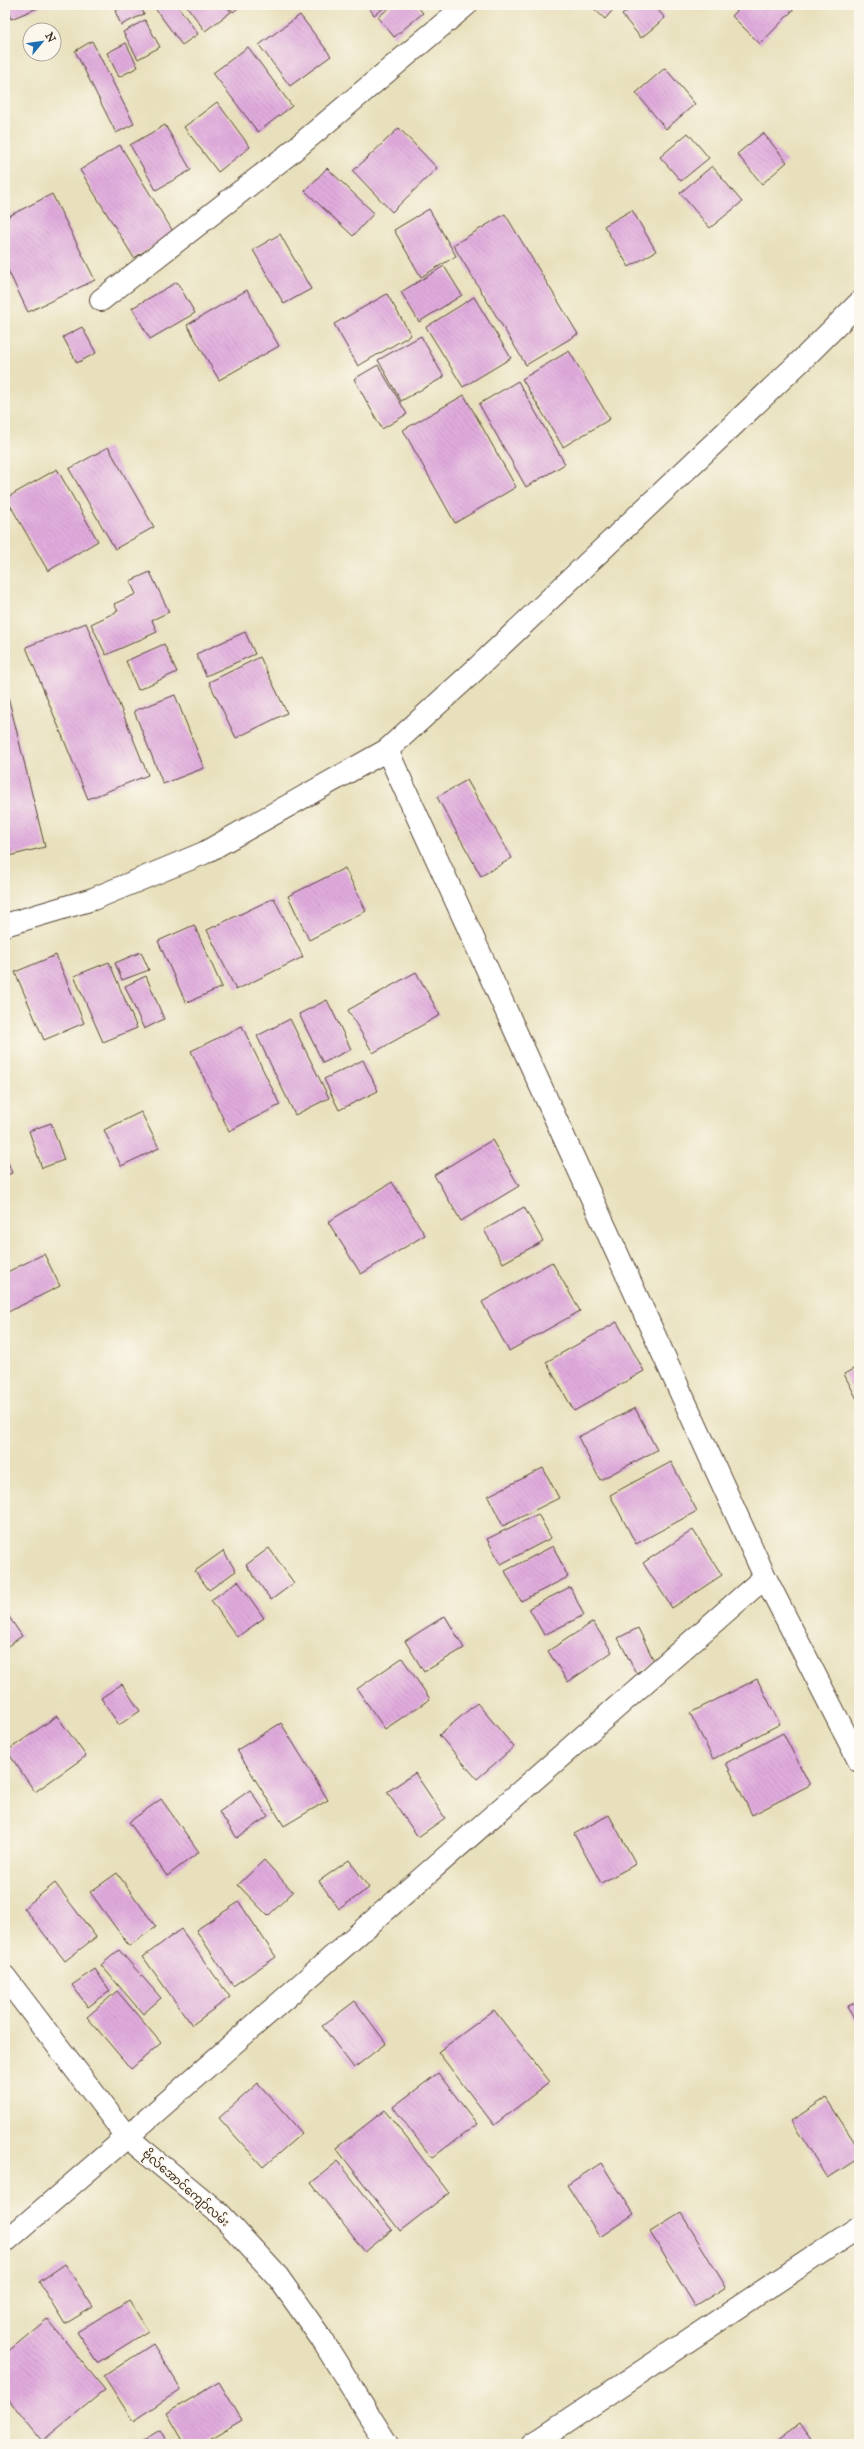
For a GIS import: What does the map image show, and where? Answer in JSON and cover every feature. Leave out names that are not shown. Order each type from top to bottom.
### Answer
[{"type":"street","points":[[101,300],[289,154],[466,5]]},
{"type":"street","points":[[5,925],[93,899],[204,853],[387,750],[516,632],[805,357],[859,303]]},
{"type":"street","points":[[387,750],[764,1577],[859,1761]]},
{"type":"street","points":[[5,2242],[127,2138],[764,1577]]},
{"type":"street","name":"ဗိုလ်အောင်ကျော်လမ်း","points":[[5,1976],[127,2138],[220,2214],[278,2277],[321,2338],[387,2444]]},
{"type":"street","points":[[533,2444],[859,2227]]},
{"type":"building","points":[[5,5],[45,5],[11,19]]},
{"type":"building","points":[[129,5],[140,5],[144,14],[121,25],[115,11]]},
{"type":"building","points":[[157,5],[177,5],[198,34],[182,45],[154,7]]},
{"type":"building","points":[[186,5],[226,5],[231,12],[205,31]]},
{"type":"building","points":[[228,5],[242,5],[233,12]]},
{"type":"building","points":[[367,5],[388,5],[374,15]]},
{"type":"building","points":[[393,5],[416,5],[423,13],[394,37],[378,17]]},
{"type":"building","points":[[590,5],[617,5],[605,19]]},
{"type":"building","points":[[634,5],[654,5],[665,18],[641,38],[622,15]]},
{"type":"building","points":[[743,5],[798,5],[760,44],[732,16]]},
{"type":"building","points":[[300,15],[331,56],[290,86],[259,45]]},
{"type":"building","points":[[145,20],[160,47],[138,59],[123,32]]},
{"type":"building","points":[[92,41],[134,124],[116,133],[75,51]]},
{"type":"building","points":[[126,43],[138,67],[119,77],[107,53]]},
{"type":"building","points":[[248,47],[292,106],[258,132],[213,73]]},
{"type":"building","points":[[665,68],[695,104],[666,129],[636,93]]},
{"type":"building","points":[[217,102],[250,147],[218,172],[184,127]]},
{"type":"building","points":[[165,125],[191,170],[156,190],[130,145]]},
{"type":"building","points":[[399,128],[437,168],[392,212],[353,171]]},
{"type":"building","points":[[688,133],[709,158],[681,181],[660,157]]},
{"type":"building","points":[[763,133],[787,162],[762,184],[737,154]]},
{"type":"building","points":[[120,145],[174,233],[134,258],[80,170]]},
{"type":"building","points":[[712,166],[742,202],[710,228],[680,193]]},
{"type":"building","points":[[327,168],[374,213],[353,236],[305,191]]},
{"type":"building","points":[[52,194],[95,280],[28,312],[5,264],[5,218]]},
{"type":"building","points":[[429,209],[456,256],[421,277],[394,230]]},
{"type":"building","points":[[632,210],[656,251],[629,267],[604,226]]},
{"type":"building","points":[[505,214],[578,334],[526,365],[453,245]]},
{"type":"building","points":[[280,234],[311,289],[284,304],[253,250]]},
{"type":"building","points":[[444,266],[462,295],[419,322],[401,292]]},
{"type":"building","points":[[177,282],[195,313],[150,339],[132,308]]},
{"type":"building","points":[[247,290],[279,346],[219,380],[187,325]]},
{"type":"building","points":[[387,294],[411,335],[358,366],[334,324]]},
{"type":"building","points":[[474,297],[511,358],[463,387],[426,327]]},
{"type":"building","points":[[82,327],[96,353],[77,363],[63,337]]},
{"type":"building","points":[[421,336],[444,377],[401,401],[378,360]]},
{"type":"building","points":[[569,351],[610,419],[563,447],[522,379]]},
{"type":"building","points":[[378,365],[407,414],[382,429],[354,379]]},
{"type":"building","points":[[518,381],[565,464],[526,487],[479,404]]},
{"type":"building","points":[[464,395],[516,487],[455,523],[403,430]]},
{"type":"building","points":[[108,447],[154,527],[115,549],[69,469]]},
{"type":"building","points":[[57,469],[98,541],[48,571],[6,498]]},
{"type":"building","points":[[150,572],[169,612],[152,620],[157,632],[106,655],[91,624],[118,611],[114,604],[136,594],[130,581]]},
{"type":"building","points":[[86,623],[148,775],[88,799],[26,647]]},
{"type":"building","points":[[245,632],[255,654],[206,676],[196,654]]},
{"type":"building","points":[[164,644],[177,672],[138,690],[126,661]]},
{"type":"building","points":[[260,657],[287,713],[236,738],[209,682]]},
{"type":"building","points":[[7,692],[45,847],[5,857],[5,693]]},
{"type":"building","points":[[175,695],[204,768],[163,784],[134,711]]},
{"type":"building","points":[[467,780],[512,858],[481,876],[437,797]]},
{"type":"building","points":[[345,868],[366,911],[309,940],[288,896]]},
{"type":"building","points":[[274,898],[303,957],[236,990],[207,930]]},
{"type":"building","points":[[194,925],[222,987],[186,1003],[158,941]]},
{"type":"building","points":[[141,952],[149,970],[122,980],[115,963]]},
{"type":"building","points":[[56,955],[84,1023],[44,1040],[15,972]]},
{"type":"building","points":[[109,962],[137,1028],[103,1042],[74,976]]},
{"type":"building","points":[[416,972],[440,1015],[373,1053],[348,1010]]},
{"type":"building","points":[[146,976],[164,1019],[144,1029],[125,986]]},
{"type":"building","points":[[327,1000],[351,1049],[323,1063],[299,1014]]},
{"type":"building","points":[[290,1019],[329,1098],[295,1115],[257,1036]]},
{"type":"building","points":[[242,1026],[280,1105],[229,1131],[191,1051]]},
{"type":"building","points":[[363,1060],[378,1091],[339,1110],[324,1079]]},
{"type":"building","points":[[141,1112],[159,1148],[121,1166],[104,1130]]},
{"type":"building","points":[[51,1123],[64,1160],[42,1168],[29,1131]]},
{"type":"building","points":[[492,1140],[519,1186],[461,1221],[434,1175]]},
{"type":"building","points":[[5,1154],[12,1173],[5,1176]]},
{"type":"building","points":[[392,1182],[425,1235],[361,1274],[328,1222]]},
{"type":"building","points":[[524,1207],[543,1241],[503,1263],[484,1230]]},
{"type":"building","points":[[44,1254],[60,1286],[6,1313],[5,1273]]},
{"type":"building","points":[[552,1262],[580,1311],[509,1351],[482,1302]]},
{"type":"building","points":[[617,1322],[644,1371],[574,1411],[546,1362]]},
{"type":"building","points":[[859,1366],[859,1403],[844,1374]]},
{"type":"building","points":[[635,1408],[657,1450],[600,1480],[578,1437]]},
{"type":"building","points":[[671,1462],[697,1511],[636,1544],[610,1495]]},
{"type":"building","points":[[543,1468],[559,1498],[503,1526],[488,1496]]},
{"type":"building","points":[[538,1514],[551,1538],[501,1564],[487,1539]]},
{"type":"building","points":[[693,1530],[722,1575],[672,1608],[643,1563]]},
{"type":"building","points":[[553,1546],[568,1577],[521,1601],[505,1571]]},
{"type":"building","points":[[269,1548],[294,1583],[271,1600],[246,1565]]},
{"type":"building","points":[[223,1551],[236,1571],[209,1590],[195,1571]]},
{"type":"building","points":[[238,1581],[264,1618],[237,1637],[211,1600]]},
{"type":"building","points":[[570,1587],[584,1615],[544,1635],[529,1608]]},
{"type":"building","points":[[5,1611],[22,1636],[5,1648]]},
{"type":"building","points":[[445,1616],[464,1648],[424,1672],[405,1641]]},
{"type":"building","points":[[593,1622],[612,1652],[568,1682],[548,1651]]},
{"type":"building","points":[[638,1628],[655,1663],[636,1673],[618,1638]]},
{"type":"building","points":[[402,1658],[430,1699],[385,1729],[357,1689]]},
{"type":"building","points":[[757,1679],[780,1724],[713,1759],[690,1713]]},
{"type":"building","points":[[122,1684],[140,1711],[119,1725],[101,1698]]},
{"type":"building","points":[[477,1703],[514,1747],[477,1779],[439,1735]]},
{"type":"building","points":[[57,1716],[86,1756],[35,1792],[7,1751]]},
{"type":"building","points":[[281,1723],[328,1800],[284,1826],[237,1750]]},
{"type":"building","points":[[783,1733],[810,1785],[752,1815],[726,1763]]},
{"type":"building","points":[[415,1773],[445,1818],[418,1837],[387,1792]]},
{"type":"building","points":[[250,1790],[268,1816],[237,1838],[219,1812]]},
{"type":"building","points":[[161,1799],[199,1852],[167,1876],[129,1822]]},
{"type":"building","points":[[609,1815],[636,1864],[601,1883],[574,1834]]},
{"type":"building","points":[[264,1860],[293,1892],[268,1916],[238,1885]]},
{"type":"building","points":[[349,1860],[369,1888],[339,1909],[319,1881]]},
{"type":"building","points":[[117,1873],[156,1927],[129,1946],[90,1892]]},
{"type":"building","points":[[55,1883],[96,1937],[65,1961],[24,1908]]},
{"type":"building","points":[[239,1902],[276,1957],[233,1986],[196,1930]]},
{"type":"building","points":[[181,1929],[230,1997],[192,2025],[143,1957]]},
{"type":"building","points":[[119,1950],[161,1998],[143,2014],[101,1965]]},
{"type":"building","points":[[95,1969],[110,1991],[88,2007],[72,1985]]},
{"type":"building","points":[[117,1991],[161,2043],[131,2069],[87,2017]]},
{"type":"building","points":[[859,2000],[859,2027],[847,2007]]},
{"type":"building","points":[[355,2001],[386,2043],[354,2068],[322,2026]]},
{"type":"building","points":[[494,2010],[550,2082],[494,2125],[438,2052]]},
{"type":"building","points":[[438,2073],[477,2124],[432,2158],[393,2107]]},
{"type":"building","points":[[258,2083],[302,2133],[263,2167],[219,2118]]},
{"type":"building","points":[[826,2098],[859,2149],[859,2158],[828,2178],[791,2121]]},
{"type":"building","points":[[385,2110],[449,2193],[400,2231],[336,2148]]},
{"type":"building","points":[[338,2161],[392,2230],[365,2252],[311,2183]]},
{"type":"building","points":[[601,2163],[634,2214],[600,2237],[567,2185]]},
{"type":"building","points":[[681,2213],[726,2287],[695,2306],[650,2232]]},
{"type":"building","points":[[65,2264],[93,2307],[65,2324],[39,2282]]},
{"type":"building","points":[[129,2300],[148,2331],[97,2363],[77,2332]]},
{"type":"building","points":[[47,2319],[105,2390],[42,2441],[5,2395],[5,2354]]},
{"type":"building","points":[[153,2344],[181,2389],[133,2421],[104,2376]]},
{"type":"building","points":[[219,2382],[242,2420],[202,2444],[185,2444],[167,2413]]},
{"type":"building","points":[[800,2424],[814,2444],[772,2444]]},
{"type":"building","points":[[160,2430],[168,2444],[137,2444]]}]
